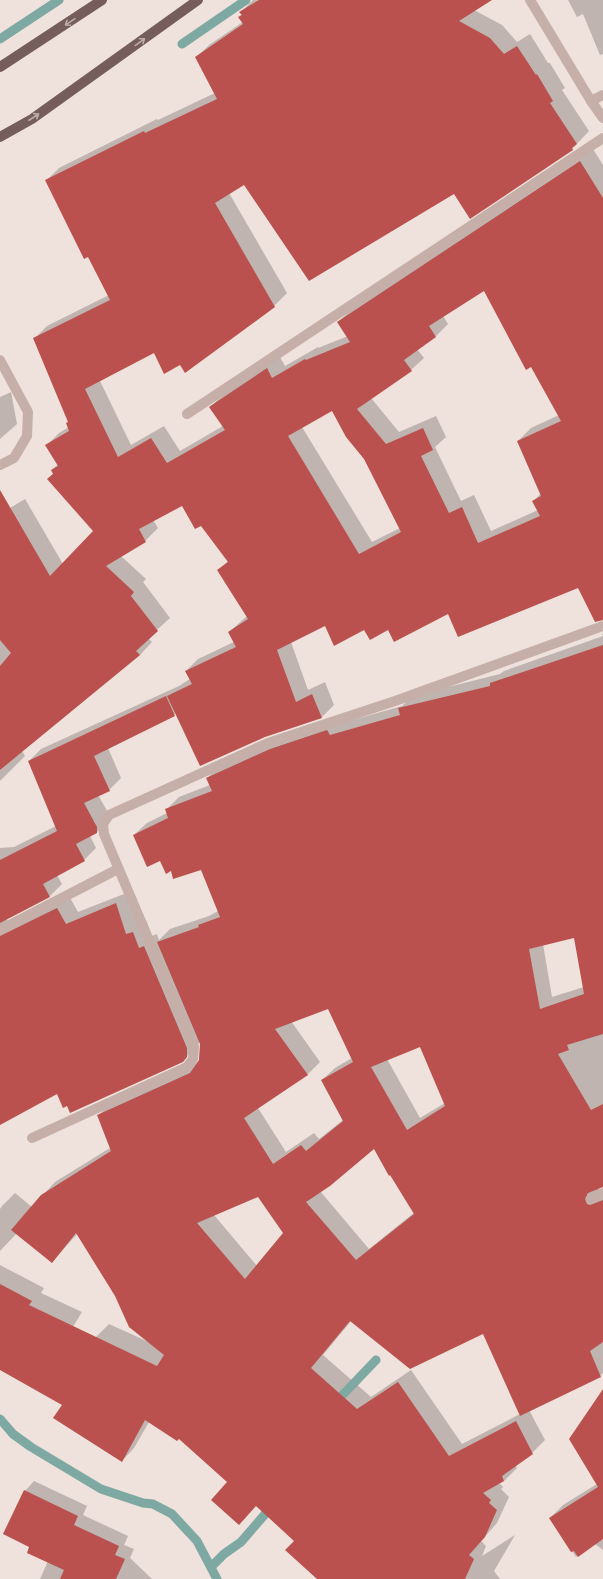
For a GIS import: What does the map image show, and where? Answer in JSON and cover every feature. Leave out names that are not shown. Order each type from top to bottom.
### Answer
[{"type":"main road","points":[[0,67],[102,0]]},
{"type":"main road","points":[[0,137],[32,119],[198,0]]},
{"type":"street","points":[[530,0],[603,118]]},
{"type":"street","points":[[591,100],[603,95]]},
{"type":"street","points":[[187,414],[603,138]]},
{"type":"street","points":[[0,360],[28,412],[27,436],[14,458],[0,465]]},
{"type":"street","points":[[32,1138],[187,1067],[193,1059],[194,1047],[104,834],[103,824],[109,815],[268,744],[394,701],[603,626]]},
{"type":"street","points":[[0,930],[118,869]]},
{"type":"street","points":[[591,1199],[603,1193]]},
{"type":"building","points":[[259,0],[492,0],[459,21],[490,38],[504,54],[517,46],[536,75],[537,74],[553,101],[550,103],[577,144],[572,148],[573,150],[470,219],[454,194],[309,281],[244,185],[215,203],[275,307],[185,373],[180,365],[164,374],[154,353],[85,389],[118,457],[151,438],[167,463],[225,430],[209,407],[267,368],[272,378],[305,359],[306,360],[350,342],[337,322],[580,161],[603,198],[603,620],[595,622],[578,588],[458,637],[448,614],[394,642],[388,630],[370,640],[364,630],[334,646],[325,626],[277,650],[296,702],[312,694],[322,718],[265,737],[200,766],[167,696],[192,684],[185,671],[236,647],[228,632],[248,619],[217,570],[228,562],[201,526],[195,529],[182,506],[139,529],[146,542],[106,566],[134,592],[131,596],[158,631],[136,651],[140,655],[0,770],[0,666],[11,653],[0,640],[0,490],[50,576],[93,531],[47,479],[53,474],[51,470],[58,466],[45,445],[69,431],[66,423],[68,422],[33,338],[110,300],[88,257],[84,259],[45,180],[144,131],[145,133],[217,99],[195,57],[243,24],[238,17],[242,15],[239,12]],"holes":[[[484,291],[526,370],[531,367],[561,421],[517,441],[541,496],[532,501],[540,516],[478,543],[462,507],[449,513],[421,456],[433,450],[423,428],[386,444],[357,409],[412,371],[404,360],[436,337],[429,326]],[[332,411],[346,437],[364,459],[401,532],[359,554],[288,436]]]},
{"type":"building","points":[[603,645],[603,1034],[567,1045],[569,1050],[558,1054],[591,1110],[603,1104],[603,1187],[588,1193],[585,1199],[587,1204],[590,1205],[603,1200],[603,1342],[590,1351],[601,1377],[520,1416],[483,1334],[410,1369],[350,1321],[311,1368],[357,1409],[398,1382],[449,1456],[516,1421],[533,1454],[502,1476],[504,1481],[483,1493],[491,1500],[489,1503],[497,1510],[485,1537],[469,1555],[474,1559],[465,1579],[317,1579],[285,1550],[294,1541],[256,1506],[239,1525],[211,1500],[227,1482],[179,1439],[177,1441],[145,1420],[122,1462],[53,1418],[62,1405],[0,1370],[0,1284],[32,1301],[29,1305],[157,1366],[164,1355],[129,1327],[115,1296],[76,1233],[52,1263],[11,1230],[41,1195],[111,1151],[97,1115],[190,1073],[199,1060],[200,1044],[157,942],[199,927],[198,925],[220,917],[201,870],[173,879],[171,871],[166,874],[160,861],[147,867],[133,835],[168,818],[165,809],[212,791],[206,778],[270,749],[327,730],[330,735],[400,715],[398,708],[490,686],[490,683]],"holes":[[[574,938],[584,994],[540,1009],[529,949]],[[328,1009],[353,1062],[321,1080],[343,1121],[306,1151],[301,1145],[273,1164],[244,1118],[308,1075],[275,1029]],[[420,1047],[445,1106],[407,1130],[371,1067]],[[374,1149],[389,1176],[390,1175],[414,1214],[356,1260],[306,1202],[330,1186]],[[258,1197],[283,1233],[245,1279],[197,1223]]]},
{"type":"building","points":[[166,696],[175,716],[94,756],[110,791],[84,803],[97,827],[97,833],[76,844],[85,861],[43,884],[50,897],[0,923],[0,860],[57,831],[28,761]]},
{"type":"building","points":[[116,903],[126,934],[133,932],[139,948],[144,946],[187,1048],[187,1057],[183,1062],[70,1113],[67,1106],[63,1108],[57,1094],[0,1125],[0,936],[57,908],[66,924]]},
{"type":"building","points":[[603,1389],[603,1539],[578,1557],[574,1551],[571,1552],[549,1518],[598,1487],[569,1439]]},
{"type":"building","points":[[24,1490],[78,1516],[74,1525],[119,1546],[115,1555],[125,1559],[116,1579],[60,1579],[64,1570],[27,1553],[29,1547],[3,1534]]},
{"type":"waterway","points":[[0,39],[59,0]]},
{"type":"waterway","points":[[182,44],[246,0]]},
{"type":"waterway","points":[[334,1404],[376,1360]]},
{"type":"waterway","points":[[0,1419],[13,1434],[31,1447],[101,1489],[143,1503],[153,1504],[172,1514],[197,1541],[217,1579]]},
{"type":"waterway","points":[[211,1567],[224,1554],[241,1542],[273,1505]]}]
